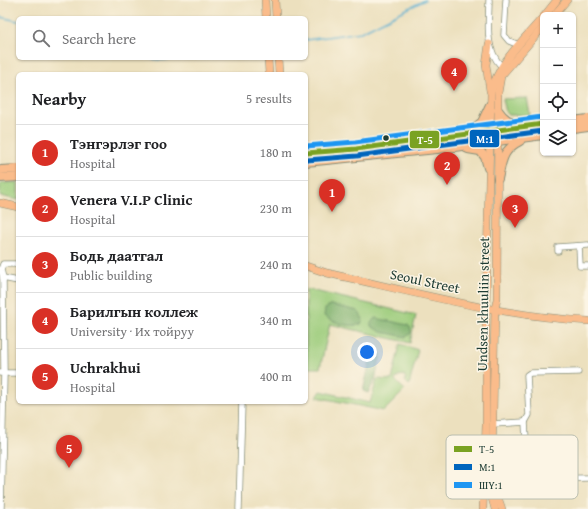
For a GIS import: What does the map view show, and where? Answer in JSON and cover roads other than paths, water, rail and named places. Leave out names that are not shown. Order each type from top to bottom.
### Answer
[{"type":"highway","points":[[466,134],[482,122],[490,106]]},
{"type":"highway","points":[[498,110],[507,120],[512,123],[540,124]]},
{"type":"highway","points":[[576,121],[588,119]]},
{"type":"highway","points":[[308,152],[356,149],[540,124]]},
{"type":"highway","points":[[576,128],[588,126]]},
{"type":"highway","points":[[308,163],[498,142],[540,136]]},
{"type":"highway","points":[[498,179],[505,152],[512,145],[527,138]]},
{"type":"highway","points":[[447,148],[480,151],[485,157],[488,168]]},
{"type":"highway","points":[[308,149],[330,151]]},
{"type":"highway","points":[[0,170],[16,169]]},
{"type":"highway","points":[[0,178],[16,177]]},
{"type":"main road","points":[[265,0],[266,16]]},
{"type":"main road","points":[[275,0],[276,16]]},
{"type":"main road","points":[[547,12],[557,0]]},
{"type":"main road","points":[[557,12],[567,0]]},
{"type":"main road","points":[[491,93],[493,81],[501,66],[540,21]]},
{"type":"main road","name":"Undsen khuuliin street","points":[[493,435],[495,309],[497,298],[499,84],[502,76],[540,31]]},
{"type":"main road","points":[[489,44],[486,65],[491,93]]},
{"type":"main road","points":[[268,60],[269,72]]},
{"type":"main road","points":[[278,60],[279,72]]},
{"type":"main road","name":"Undsen khuuliin street","points":[[485,435],[488,143],[491,93]]},
{"type":"main road","points":[[0,203],[16,207]]},
{"type":"main road","name":"Seoul Street","points":[[308,267],[327,273],[495,309],[552,319],[588,321]]},
{"type":"main road","points":[[308,271],[327,273]]},
{"type":"main road","points":[[483,499],[483,509]]},
{"type":"main road","points":[[492,499],[495,509]]},
{"type":"main road","name":"Undsen khuuliin street","points":[[498,499],[502,509]]},
{"type":"main road","points":[[501,499],[509,509]]},
{"type":"street","points":[[489,0],[489,44],[494,57],[501,66]]},
{"type":"street","points":[[506,0],[504,35],[509,40],[519,45]]},
{"type":"street","points":[[558,251],[558,247],[588,245]]},
{"type":"street","points":[[579,246],[580,266],[588,266]]},
{"type":"street","points":[[1,509],[3,278],[1,270],[3,264],[16,264]]},
{"type":"street","points":[[3,278],[16,280]]},
{"type":"street","points":[[526,435],[525,422],[529,415],[527,375],[530,373],[578,372]]},
{"type":"street","points":[[2,373],[16,373]]},
{"type":"street","points":[[239,509],[242,404]]},
{"type":"street","points":[[493,424],[525,422]]},
{"type":"street","points":[[578,478],[588,478]]},
{"type":"waterway","points":[[308,40],[361,32],[425,0]]},
{"type":"waterway","points":[[0,17],[16,21]]},
{"type":"place","name":"Барилгын коллеж","points":[[454,91]]},
{"type":"place","name":"Venera V.I.P Clinic","points":[[447,185]]},
{"type":"place","name":"Тэнгэрлэг гоо","points":[[332,212]]},
{"type":"place","name":"Бодь даатгал","points":[[515,228]]},
{"type":"place","name":"Uchrakhui","points":[[69,468]]}]
